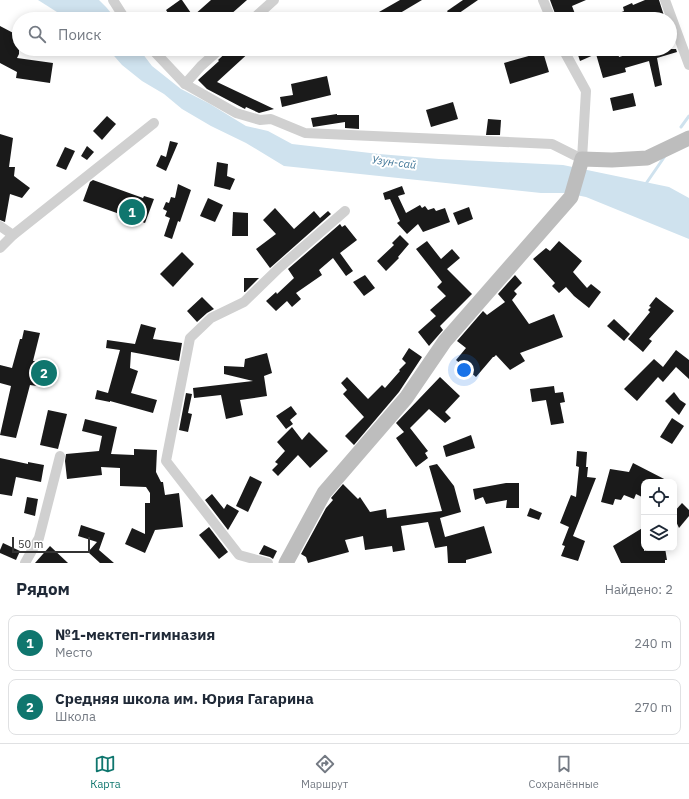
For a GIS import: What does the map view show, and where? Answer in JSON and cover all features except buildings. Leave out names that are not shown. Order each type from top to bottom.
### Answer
[{"type":"street","points":[[113,0],[121,12]]},
{"type":"street","points":[[261,12],[274,0]]},
{"type":"street","points":[[543,0],[548,12]]},
{"type":"street","points":[[665,0],[669,12]]},
{"type":"street","points":[[677,32],[689,65]]},
{"type":"street","points":[[159,56],[185,84],[236,112],[260,120],[271,119],[305,133],[552,144],[581,162],[647,158],[689,138]]},
{"type":"street","points":[[185,84],[212,56]]},
{"type":"street","points":[[286,563],[324,493],[406,398],[446,341],[571,197],[581,162],[586,91],[567,56]]},
{"type":"street","points":[[0,248],[13,235],[154,123]]},
{"type":"street","points":[[268,563],[239,555],[166,461],[190,338],[211,318],[244,302],[279,268],[345,210]]},
{"type":"street","points":[[0,226],[13,235]]},
{"type":"street","points":[[25,563],[38,538],[60,456]]},
{"type":"water","points":[[38,0],[99,0],[110,12],[57,12]]},
{"type":"water","name":"Узун-сай","points":[[114,56],[144,56],[152,66],[181,89],[210,104],[246,126],[268,131],[292,144],[439,159],[563,165],[669,187],[689,198],[689,239],[586,197],[566,193],[541,193],[284,166],[246,143],[211,126],[182,109],[164,94],[142,81],[122,65]]},
{"type":"waterway","points":[[681,127],[689,116]]},
{"type":"waterway","points":[[645,185],[665,156]]},
{"type":"place","name":"№1-мектеп-гимназия","points":[[132,212]]},
{"type":"place","name":"Средняя школа им. Юрия Гагарина","points":[[44,373]]}]
